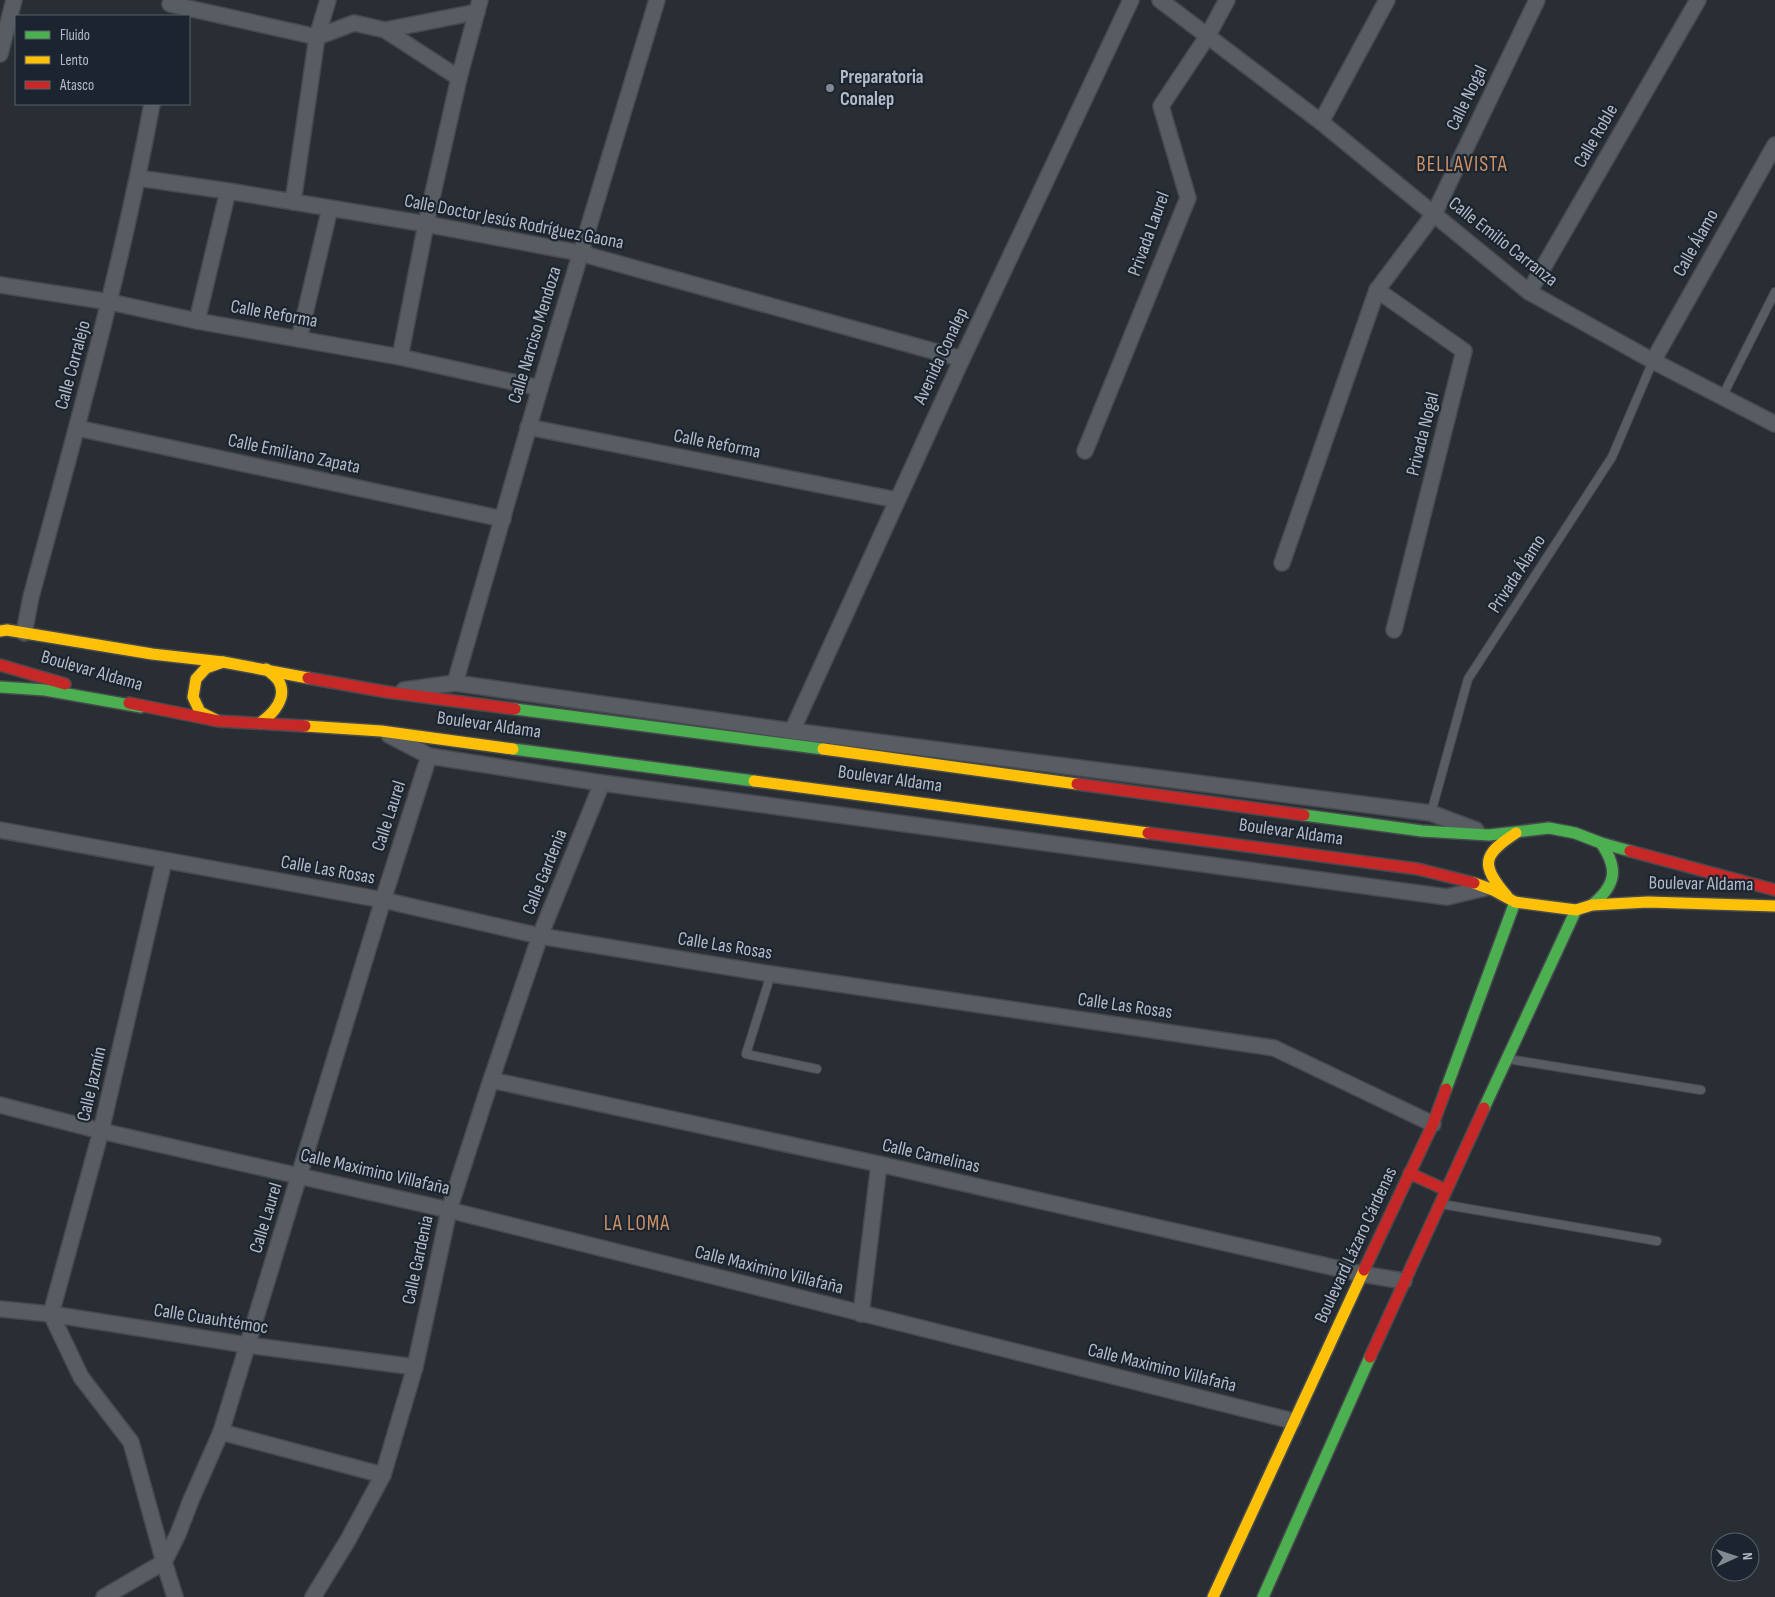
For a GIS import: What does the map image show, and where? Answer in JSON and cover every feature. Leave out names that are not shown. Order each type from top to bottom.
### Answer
[{"type":"main road","name":"Boulevar Aldama","points":[[2,630],[152,654],[223,662],[387,692],[1422,831],[1489,835],[1548,828],[1574,833],[1601,843],[1775,890]]},
{"type":"main road","points":[[218,721],[200,712],[193,697],[196,679],[206,668],[223,662]]},
{"type":"main road","name":"Boulevar Aldama","points":[[0,665],[141,707],[218,721],[381,730],[1418,870],[1460,879],[1511,899],[1576,910],[1592,905],[1648,902],[1775,906]]},
{"type":"main road","points":[[260,723],[272,715],[279,706],[281,693],[278,681],[266,669]]},
{"type":"main road","points":[[0,687],[45,690],[141,707]]},
{"type":"main road","points":[[1511,899],[1493,881],[1488,870],[1490,854],[1499,844],[1516,833]]},
{"type":"main road","points":[[1592,905],[1604,896],[1611,884],[1614,869],[1610,854],[1601,843]]},
{"type":"main road","name":"Boulevard Lázaro Cárdenas","points":[[1213,1597],[1433,1124],[1511,899]]},
{"type":"main road","points":[[1263,1597],[1404,1281],[1576,910]]},
{"type":"main road","points":[[1409,1173],[1446,1190]]},
{"type":"street","points":[[0,54],[4,23],[14,0]]},
{"type":"street","points":[[293,202],[317,37],[328,0]]},
{"type":"street","name":"Calle Narciso Mendoza","points":[[455,683],[528,427],[657,0]]},
{"type":"street","name":"Avenida Conalep","points":[[792,731],[897,500],[1131,0]]},
{"type":"street","name":"Calle Emilio Carranza","points":[[1160,0],[1321,122],[1529,292],[1653,361],[1775,424]]},
{"type":"street","points":[[1207,37],[1227,0]]},
{"type":"street","points":[[1321,122],[1387,0]]},
{"type":"street","name":"Calle Nogal","points":[[1434,214],[1537,0]]},
{"type":"street","name":"Calle Roble","points":[[1529,292],[1698,0]]},
{"type":"street","points":[[385,30],[478,6],[459,78],[426,224],[400,357]]},
{"type":"street","points":[[170,7],[317,37],[354,24],[385,30],[459,78]]},
{"type":"street","name":"Privada Laurel","points":[[1085,450],[1188,198],[1161,106],[1207,37]]},
{"type":"street","name":"Calle Corralejo","points":[[24,633],[30,597],[110,302],[138,178],[152,105]]},
{"type":"street","name":"Calle Álamo","points":[[1653,361],[1775,145]]},
{"type":"street","name":"Calle Doctor Jesús Rodríguez Gaona","points":[[138,178],[426,224],[580,253],[962,360]]},
{"type":"street","points":[[197,320],[228,191]]},
{"type":"street","points":[[299,339],[330,208]]},
{"type":"street","points":[[1282,564],[1377,290],[1434,214]]},
{"type":"street","name":"Calle Reforma","points":[[0,284],[110,302],[400,357],[540,388]]},
{"type":"street","name":"Privada Nogal","points":[[1377,290],[1464,351],[1394,630]]},
{"type":"street","name":"Calle Reforma","points":[[528,427],[897,500]]},
{"type":"street","name":"Calle Emiliano Zapata","points":[[77,428],[503,519]]},
{"type":"street","name":"Boulevar Aldama","points":[[387,692],[455,683],[792,731],[1431,813],[1489,835]]},
{"type":"street","points":[[381,730],[429,756],[602,784],[1448,898],[1485,888]]},
{"type":"street","name":"Calle Laurel","points":[[164,1562],[178,1534],[221,1432],[383,900],[429,756]]},
{"type":"street","name":"Calle Gardenia","points":[[313,1597],[348,1540],[383,1475],[415,1367],[448,1210],[490,1080],[540,936],[602,784]]},
{"type":"street","name":"Calle Las Rosas","points":[[0,830],[383,900],[540,936],[771,974],[1274,1048],[1433,1124]]},
{"type":"street","name":"Calle Jazmín","points":[[51,1314],[102,1131],[164,860]]},
{"type":"street","name":"Calle Camelinas","points":[[490,1080],[879,1164],[1362,1274],[1404,1281]]},
{"type":"street","name":"Calle Maximino Villafaña","points":[[0,1105],[102,1131],[448,1210],[1294,1421]]},
{"type":"street","points":[[861,1314],[879,1164]]},
{"type":"street","name":"Calle Cuauhtémoc","points":[[0,1310],[51,1314],[247,1345],[415,1367]]},
{"type":"street","points":[[51,1314],[81,1377],[131,1442],[175,1597]]},
{"type":"street","points":[[221,1432],[383,1475]]},
{"type":"street","points":[[104,1597],[164,1562]]},
{"type":"lane","points":[[1722,397],[1775,292]]},
{"type":"lane","name":"Privada Álamo","points":[[1431,813],[1468,679],[1612,457],[1653,361]]},
{"type":"lane","points":[[771,974],[746,1054],[817,1068]]},
{"type":"lane","points":[[1507,1058],[1701,1090]]},
{"type":"lane","points":[[1440,1203],[1657,1241]]},
{"type":"traffic: fast","points":[[0,687],[45,690],[141,707]]},
{"type":"traffic: fast","points":[[515,709],[823,749]]},
{"type":"traffic: fast","points":[[513,749],[754,781]]},
{"type":"traffic: fast","points":[[1304,815],[1422,831],[1489,835],[1549,828],[1575,833],[1630,851]]},
{"type":"traffic: fast","points":[[1592,905],[1606,891],[1612,876],[1611,861],[1601,843]]},
{"type":"traffic: fast","points":[[1446,1089],[1515,902]]},
{"type":"traffic: fast","points":[[1484,1108],[1576,910]]},
{"type":"traffic: fast","points":[[1263,1597],[1370,1357]]},
{"type":"traffic: slow","points":[[0,631],[7,630],[152,654],[223,662],[308,678]]},
{"type":"traffic: slow","points":[[216,720],[200,712],[193,697],[196,679],[206,668],[223,662]]},
{"type":"traffic: slow","points":[[260,723],[274,710],[281,699],[282,693],[278,680],[266,669]]},
{"type":"traffic: slow","points":[[305,726],[381,731],[513,749]]},
{"type":"traffic: slow","points":[[823,749],[1077,784]]},
{"type":"traffic: slow","points":[[754,781],[1148,833]]},
{"type":"traffic: slow","points":[[1507,896],[1492,876],[1489,861],[1491,854],[1496,848],[1516,833]]},
{"type":"traffic: slow","points":[[1474,883],[1493,890],[1515,902],[1576,910],[1592,905],[1648,902],[1775,906]]},
{"type":"traffic: slow","points":[[1213,1597],[1364,1270]]},
{"type":"traffic: jam","points":[[0,665],[65,684]]},
{"type":"traffic: jam","points":[[308,678],[387,692],[515,709]]},
{"type":"traffic: jam","points":[[129,703],[218,721],[305,726]]},
{"type":"traffic: jam","points":[[1077,784],[1304,815]]},
{"type":"traffic: jam","points":[[1148,833],[1418,869],[1474,883]]},
{"type":"traffic: jam","points":[[1630,851],[1775,890]]},
{"type":"traffic: jam","points":[[1364,1270],[1433,1124],[1446,1089]]},
{"type":"traffic: jam","points":[[1370,1357],[1484,1108]]},
{"type":"traffic: jam","points":[[1409,1173],[1446,1190]]},
{"type":"place","name":"Preparatoria Conalep","points":[[830,88]]},
{"type":"district","name":"BELLAVISTA","points":[[1462,164]]},
{"type":"district","name":"LA LOMA","points":[[637,1223]]}]
